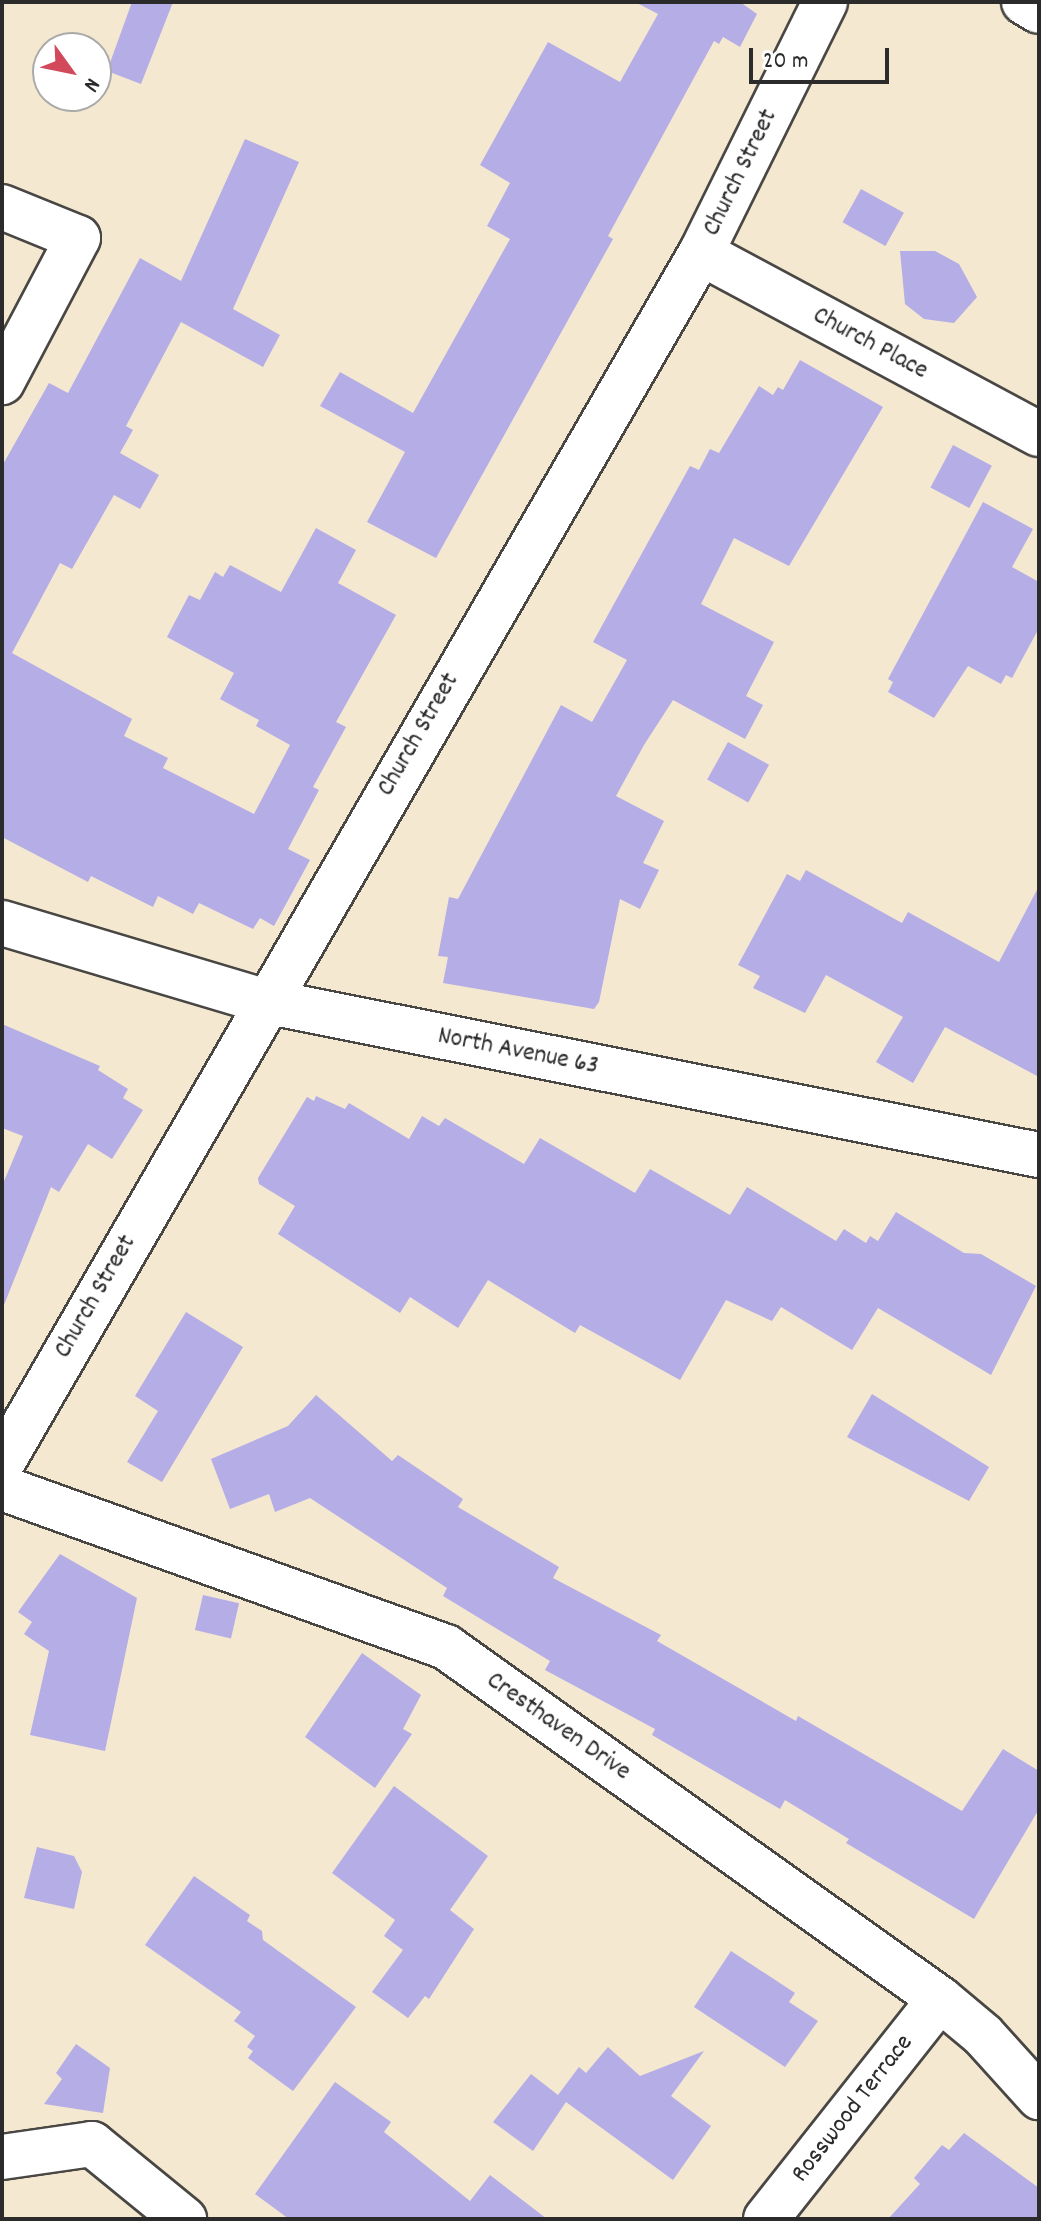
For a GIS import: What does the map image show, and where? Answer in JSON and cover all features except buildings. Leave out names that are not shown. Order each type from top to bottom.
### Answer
[{"type":"street","name":"Church Street","points":[[2,1463],[264,1001],[701,253],[825,2]]},
{"type":"street","points":[[1024,2],[1039,11]]},
{"type":"street","points":[[2,207],[78,238],[2,382]]},
{"type":"street","name":"Church Place","points":[[701,253],[1039,434]]},
{"type":"street","name":"North Avenue 63","points":[[2,923],[264,1001],[1039,1155]]},
{"type":"street","name":"Cresthaven Drive","points":[[2,1488],[446,1647],[940,1999],[983,2035],[1039,2097]]},
{"type":"street","name":"Rosswood Terrace","points":[[766,2219],[940,1999]]},
{"type":"street","points":[[2,2157],[92,2144],[184,2219]]}]
